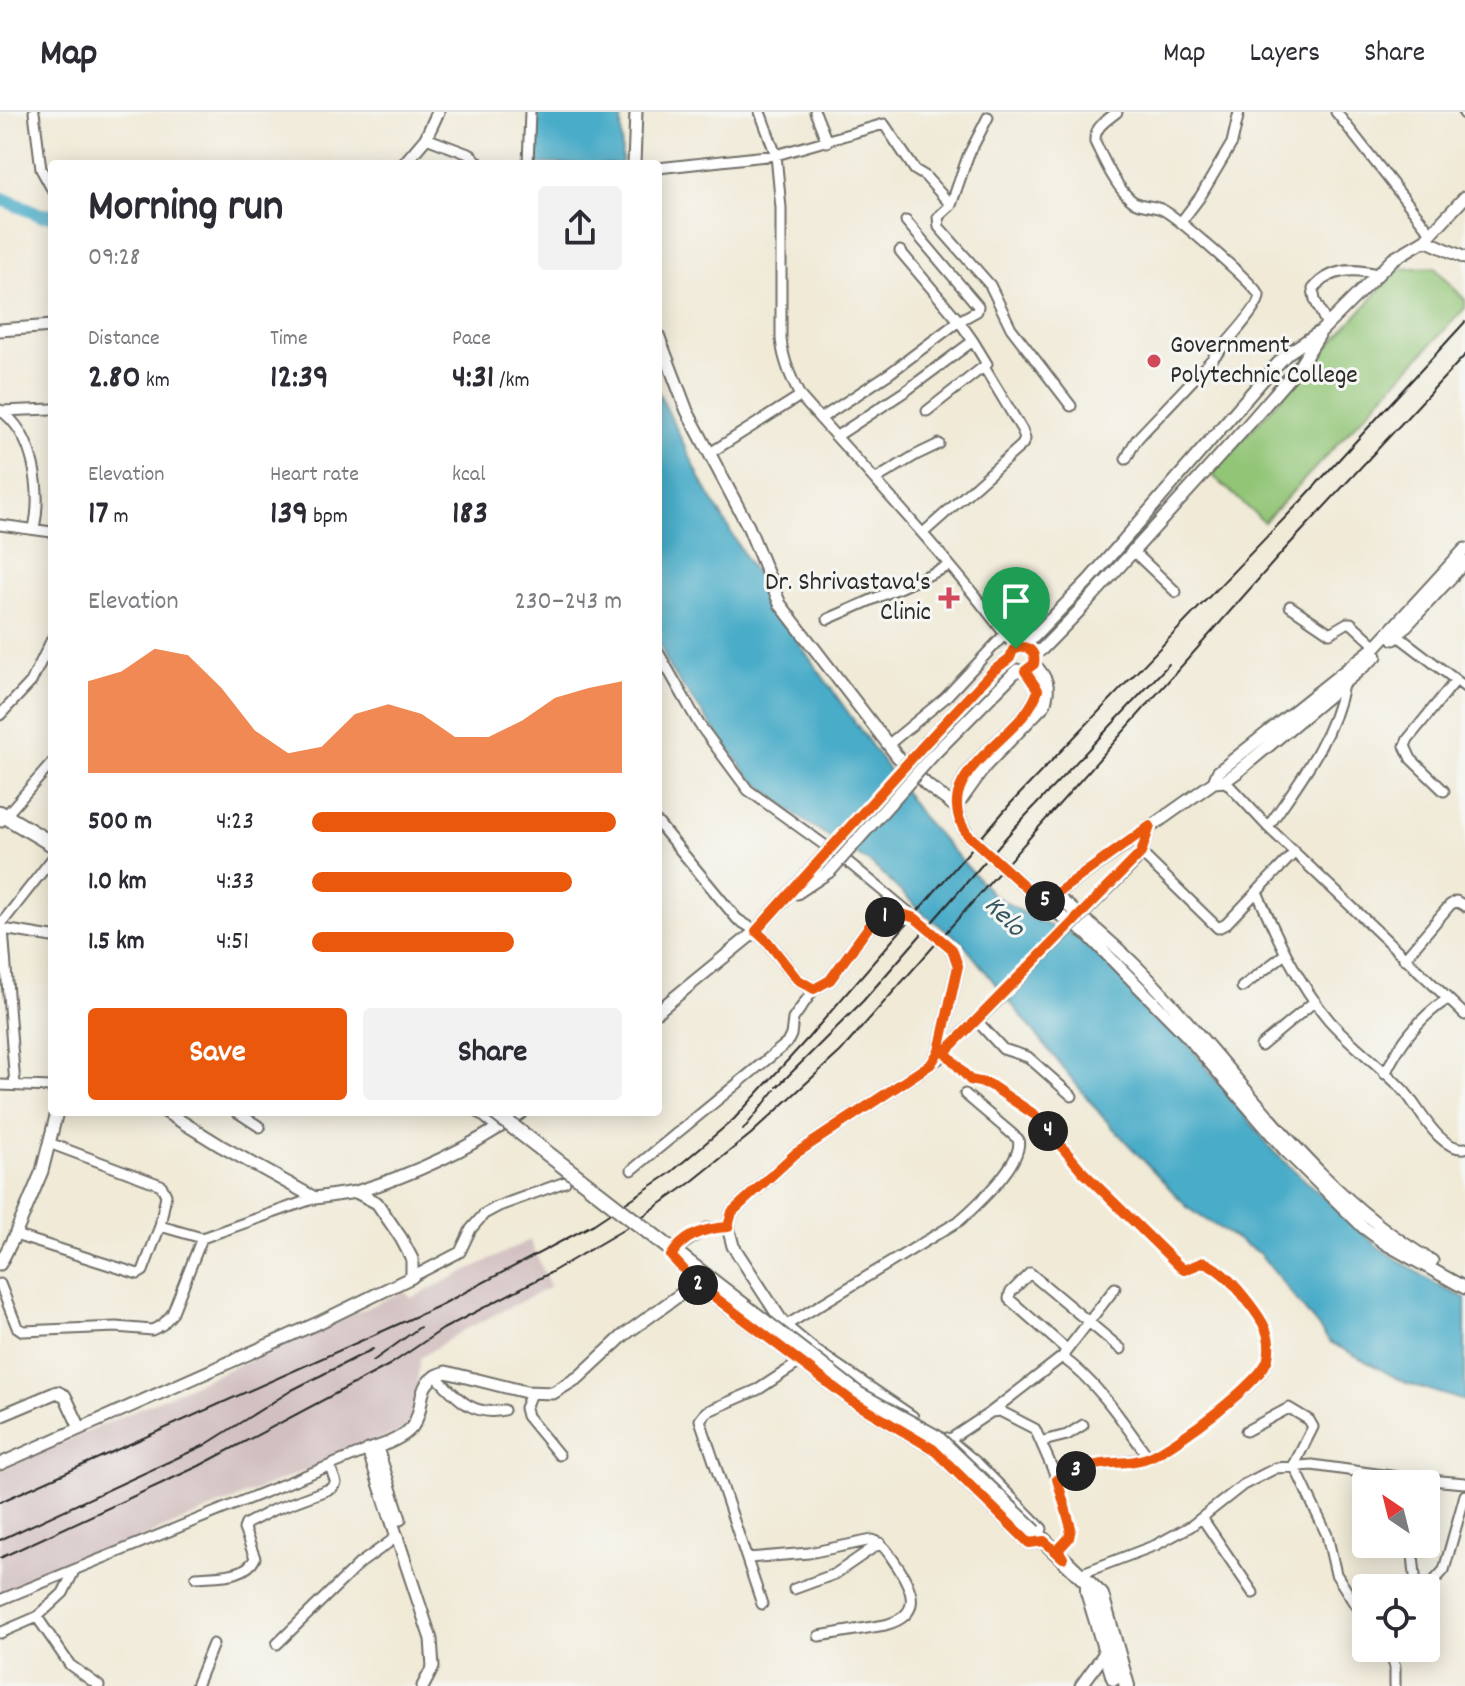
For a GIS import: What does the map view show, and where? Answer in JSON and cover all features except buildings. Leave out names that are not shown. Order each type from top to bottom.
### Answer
[{"type":"main road","points":[[2,817],[48,842]]},
{"type":"main road","points":[[499,1116],[859,1395],[937,1438],[1084,1578],[1109,1648],[1127,1686]]},
{"type":"main road","points":[[1109,1648],[1117,1686]]},
{"type":"street","points":[[34,112],[41,169],[48,182]]},
{"type":"street","points":[[407,160],[426,138],[438,112]]},
{"type":"street","points":[[528,160],[530,112]]},
{"type":"street","points":[[634,160],[636,112]]},
{"type":"street","points":[[760,112],[776,155],[781,208],[783,355],[800,396],[923,533],[984,605],[1023,659],[1048,682],[1049,693],[1044,705],[986,765],[956,807],[958,820],[967,834],[1043,903],[1086,933],[1175,1023],[1285,1150],[1363,1227],[1386,1244],[1465,1288]]},
{"type":"street","points":[[815,112],[827,142]]},
{"type":"street","points":[[1117,112],[1099,126],[1095,142],[1111,173],[1133,202],[1160,208],[1181,222],[1250,285],[1258,293],[1259,299],[1256,307],[1218,352],[1136,440],[1126,459]]},
{"type":"street","points":[[1181,222],[1200,197],[1232,143],[1239,112]]},
{"type":"street","points":[[1336,112],[1428,237],[1465,258]]},
{"type":"street","points":[[988,117],[968,156],[951,205],[938,217],[939,227],[990,285],[1011,328],[1071,406]]},
{"type":"street","points":[[662,168],[776,155],[827,142],[879,123],[884,124],[915,170],[925,176],[951,205]]},
{"type":"street","points":[[426,138],[471,155],[476,160]]},
{"type":"street","points":[[784,902],[830,871],[1023,659],[1288,353],[1324,328],[1393,259],[1428,237],[1465,197]]},
{"type":"street","points":[[820,419],[977,311],[978,306],[906,221]]},
{"type":"street","points":[[900,251],[959,321],[986,360],[984,367],[927,411]]},
{"type":"street","points":[[1324,328],[1313,294],[1316,285],[1335,272],[1377,274]]},
{"type":"street","points":[[0,330],[48,326]]},
{"type":"street","points":[[662,1008],[756,931],[993,671],[1042,649],[1301,364],[1324,328]]},
{"type":"street","points":[[837,436],[973,341]]},
{"type":"street","points":[[662,345],[687,411],[748,526],[780,604],[897,756],[928,786],[956,807]]},
{"type":"street","points":[[923,533],[1025,439],[984,367]]},
{"type":"street","points":[[710,453],[800,396]]},
{"type":"street","points":[[0,411],[48,409]]},
{"type":"street","points":[[0,411],[9,416],[17,428],[34,465],[38,513],[34,529]]},
{"type":"street","points":[[876,479],[939,444]]},
{"type":"street","points":[[0,525],[48,531]]},
{"type":"street","points":[[1465,549],[1376,646],[1218,772],[1220,781],[1465,1015]]},
{"type":"street","points":[[1132,550],[1176,592]]},
{"type":"street","points":[[1043,903],[1150,826],[1220,781],[1343,685],[1398,636],[1465,562]]},
{"type":"street","points":[[828,619],[949,566]]},
{"type":"street","points":[[1290,606],[1330,633],[1351,623],[1376,646]]},
{"type":"street","points":[[889,744],[945,698],[1005,634]]},
{"type":"street","points":[[1398,636],[1463,685],[1408,739],[1405,746],[1411,759],[1444,791]]},
{"type":"street","points":[[0,715],[31,682],[48,647]]},
{"type":"street","points":[[662,659],[699,724],[748,790],[835,852],[952,949],[958,966],[939,1051],[931,1064]]},
{"type":"street","points":[[1268,827],[1320,748],[1337,711],[1343,685]]},
{"type":"street","points":[[2,817],[48,767]]},
{"type":"street","points":[[991,1412],[1009,1414],[1035,1429],[1043,1441],[1071,1528],[1061,1554],[1047,1535],[949,1440],[815,1351],[785,1326],[733,1246],[728,1227],[732,1212],[795,1154],[945,1052],[1138,857],[1150,826]]},
{"type":"street","points":[[662,828],[737,919],[768,942],[797,979],[814,989]]},
{"type":"street","points":[[1138,857],[1215,927],[1226,924],[1295,852]]},
{"type":"street","points":[[15,1085],[1,925],[48,864]]},
{"type":"street","points":[[1257,892],[1285,954],[1329,1020],[1407,1094],[1444,1141],[1459,1149],[1465,1148]]},
{"type":"street","points":[[1055,895],[1138,968],[1314,1167],[1367,1215],[1420,1254],[1465,1280]]},
{"type":"street","points":[[1404,959],[1450,905],[1456,901],[1465,906]]},
{"type":"street","points":[[632,1170],[787,1043],[793,1019],[814,989],[830,980],[870,925],[899,913],[915,918]]},
{"type":"street","points":[[1,925],[48,936]]},
{"type":"street","points":[[1242,987],[1285,954]]},
{"type":"street","points":[[1385,1074],[1391,1060],[1420,1020],[1446,1000]]},
{"type":"street","points":[[1261,1046],[1315,1001]]},
{"type":"street","points":[[977,1021],[1003,1049],[1028,1057],[1072,1096]]},
{"type":"street","points":[[945,1052],[970,1080],[989,1084],[1035,1115],[1083,1172],[1184,1270],[1204,1262],[1223,1273],[1263,1321],[1269,1340],[1268,1358],[1260,1375],[1177,1441],[1149,1458],[1091,1466],[1057,1479]]},
{"type":"street","points":[[0,1085],[48,1087]]},
{"type":"street","points":[[785,1326],[959,1221],[999,1179],[1018,1151],[1018,1139],[965,1094]]},
{"type":"street","points":[[0,1264],[42,1171],[56,1116]]},
{"type":"street","points":[[173,1116],[282,1182],[315,1198]]},
{"type":"street","points":[[243,1116],[260,1127]]},
{"type":"street","points":[[483,1116],[498,1128]]},
{"type":"street","points":[[160,1226],[202,1238],[315,1198],[356,1192],[407,1175],[486,1137],[512,1116]]},
{"type":"street","points":[[15,1235],[138,1274],[143,1271],[160,1226],[166,1195],[161,1185],[49,1143]]},
{"type":"street","points":[[0,1464],[320,1322],[412,1277],[460,1252],[471,1229],[484,1214],[565,1182]]},
{"type":"street","points":[[356,1192],[377,1203],[401,1238],[412,1259],[412,1277]]},
{"type":"street","points":[[728,1227],[707,1228],[672,1252],[672,1258],[696,1283],[852,1401],[933,1449],[1029,1543],[1039,1536]]},
{"type":"street","points":[[0,1284],[17,1327],[23,1331],[116,1327],[152,1330],[172,1314],[202,1238]]},
{"type":"street","points":[[1121,1349],[1030,1273],[1010,1293],[1009,1299],[1109,1403],[1149,1458]]},
{"type":"street","points":[[0,1600],[398,1438],[413,1425],[424,1387],[435,1375],[446,1372],[531,1393],[553,1393],[579,1377],[624,1335],[696,1283]]},
{"type":"street","points":[[949,1440],[991,1412],[1064,1353],[1115,1288]]},
{"type":"street","points":[[762,1604],[700,1420],[706,1412],[759,1389],[800,1362]]},
{"type":"street","points":[[435,1375],[468,1407],[481,1412],[504,1410]]},
{"type":"street","points":[[0,1416],[57,1392],[65,1396],[80,1428]]},
{"type":"street","points":[[531,1393],[525,1408],[527,1416],[559,1455]]},
{"type":"street","points":[[1246,1431],[1289,1408],[1309,1420],[1313,1427],[1294,1465]]},
{"type":"street","points":[[1043,1441],[1067,1435],[1083,1425]]},
{"type":"street","points":[[372,1449],[431,1639],[433,1667],[429,1684]]},
{"type":"street","points":[[372,1449],[441,1658],[429,1684]]},
{"type":"street","points":[[1294,1465],[1327,1535],[1336,1574],[1352,1600]]},
{"type":"street","points":[[1084,1578],[1156,1545],[1202,1518],[1243,1485],[1276,1468],[1312,1465],[1352,1472]]},
{"type":"street","points":[[196,1577],[240,1572],[249,1568],[255,1558],[244,1529],[246,1524],[273,1510],[332,1488],[336,1483],[330,1466]]},
{"type":"street","points":[[1440,1482],[1465,1483]]},
{"type":"street","points":[[1438,1574],[1444,1570],[1461,1529],[1465,1495]]},
{"type":"street","points":[[1202,1518],[1253,1593]]},
{"type":"street","points":[[277,1644],[359,1564],[398,1536]]},
{"type":"street","points":[[748,1558],[809,1553],[872,1540],[880,1543],[912,1592],[908,1614],[885,1625],[819,1636]]},
{"type":"street","points":[[794,1589],[835,1574],[880,1543]]},
{"type":"street","points":[[0,1633],[37,1617],[63,1593],[74,1571]]},
{"type":"street","points":[[37,1617],[70,1665],[99,1686]]},
{"type":"street","points":[[196,1686],[213,1644]]},
{"type":"street","points":[[1081,1686],[1109,1648]]},
{"type":"street","points":[[1393,1662],[1395,1686]]},
{"type":"shaded area","points":[[530,1240],[550,1287],[460,1332],[420,1358],[413,1418],[403,1430],[0,1596],[0,1470],[405,1291],[411,1298]]},
{"type":"green space","points":[[1434,267],[1465,300],[1465,308],[1264,522],[1211,474],[1399,269]]},
{"type":"water","points":[[538,112],[621,112],[622,160],[537,160]]},
{"type":"water","name":"Kelo","points":[[662,399],[704,486],[779,615],[922,817],[992,894],[1037,921],[1091,941],[1160,1009],[1274,1152],[1378,1247],[1441,1287],[1465,1298],[1465,1401],[1406,1383],[1330,1342],[1260,1254],[1189,1209],[1102,1116],[961,941],[924,914],[873,865],[800,818],[749,776],[670,669],[662,650]]},
{"type":"waterway","points":[[0,198],[48,215]]},
{"type":"railway","points":[[0,1502],[439,1306],[594,1224],[669,1174],[734,1119],[1011,803],[1301,501],[1465,322]]},
{"type":"railway","points":[[0,1558],[199,1466],[391,1364],[443,1329],[550,1273],[623,1230],[690,1183],[751,1134],[840,1052],[1286,548],[1465,355]]},
{"type":"railway","points":[[777,1087],[863,1001],[1016,826],[1169,664]]},
{"type":"railway","points":[[743,1130],[775,1090]]},
{"type":"railway","points":[[373,1361],[420,1327]]},
{"type":"railway","points":[[0,1540],[205,1445],[292,1390],[373,1349]]},
{"type":"place","name":"Government Polytechnic College","points":[[1154,361]]},
{"type":"place","name":"Dr. Shrivastava's Clinic","points":[[949,598]]},
{"type":"route","points":[[1027,648],[1034,654],[1034,664],[1025,671],[1038,690],[1036,698],[1015,724],[986,751],[964,781],[956,807],[958,820],[967,834],[1043,903],[1150,826],[1141,853],[945,1052],[970,1080],[989,1084],[1035,1115],[1083,1172],[1184,1270],[1204,1262],[1223,1273],[1263,1321],[1269,1340],[1268,1358],[1260,1375],[1177,1441],[1149,1458],[1091,1466],[1057,1479],[1071,1528],[1069,1538],[1058,1550],[1063,1558],[1044,1541],[1029,1543],[933,1449],[852,1401],[696,1283],[671,1256],[682,1243],[707,1228],[728,1227],[732,1212],[795,1154],[931,1064],[939,1051],[958,966],[952,949],[915,918],[899,913],[870,925],[830,980],[814,989],[797,979],[756,931],[921,748],[1016,649],[1027,648]]}]
